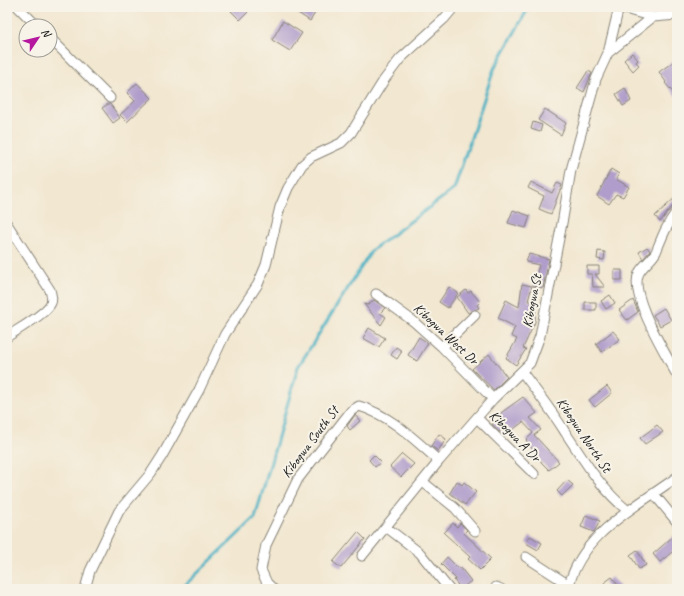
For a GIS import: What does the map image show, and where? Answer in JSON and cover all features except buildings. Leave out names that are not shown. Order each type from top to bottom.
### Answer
[{"type":"street","points":[[18,7],[30,18]]},
{"type":"street","points":[[85,589],[90,571],[116,517],[162,456],[199,390],[225,334],[258,284],[266,265],[280,207],[288,188],[302,165],[310,156],[341,143],[351,133],[384,80],[400,59],[444,19],[454,7]]},
{"type":"street","points":[[608,53],[618,7],[653,17],[677,15]]},
{"type":"street","name":"Kibogwa St","points":[[362,556],[439,461],[493,399],[522,372],[530,362],[540,336],[571,170],[596,79],[608,53],[653,17]]},
{"type":"street","points":[[58,46],[110,98]]},
{"type":"street","points":[[677,211],[667,225],[651,260],[639,273],[636,283],[637,293],[647,318],[677,375]]},
{"type":"street","points":[[7,224],[50,290],[52,297],[50,304],[43,311],[7,336]]},
{"type":"street","name":"Kibogwa West Dr","points":[[376,294],[413,321],[442,347],[493,399]]},
{"type":"street","points":[[442,347],[475,314]]},
{"type":"street","name":"Kibogwa North St","points":[[522,372],[545,403],[584,463],[603,488],[627,510]]},
{"type":"street","name":"Kibogwa South St","points":[[273,589],[267,583],[261,570],[269,538],[298,479],[351,411],[359,406],[375,411],[411,437],[439,461]]},
{"type":"street","name":"Kibogwa A Dr","points":[[477,418],[534,474]]},
{"type":"street","points":[[526,557],[568,587],[577,563],[596,536],[627,510],[654,494],[677,477]]},
{"type":"street","points":[[423,482],[455,508],[475,531]]},
{"type":"street","points":[[654,494],[677,522]]},
{"type":"street","points":[[386,527],[420,553],[449,589]]},
{"type":"waterway","points":[[181,589],[255,518],[298,367],[372,250],[454,189],[494,69],[529,7]]}]
